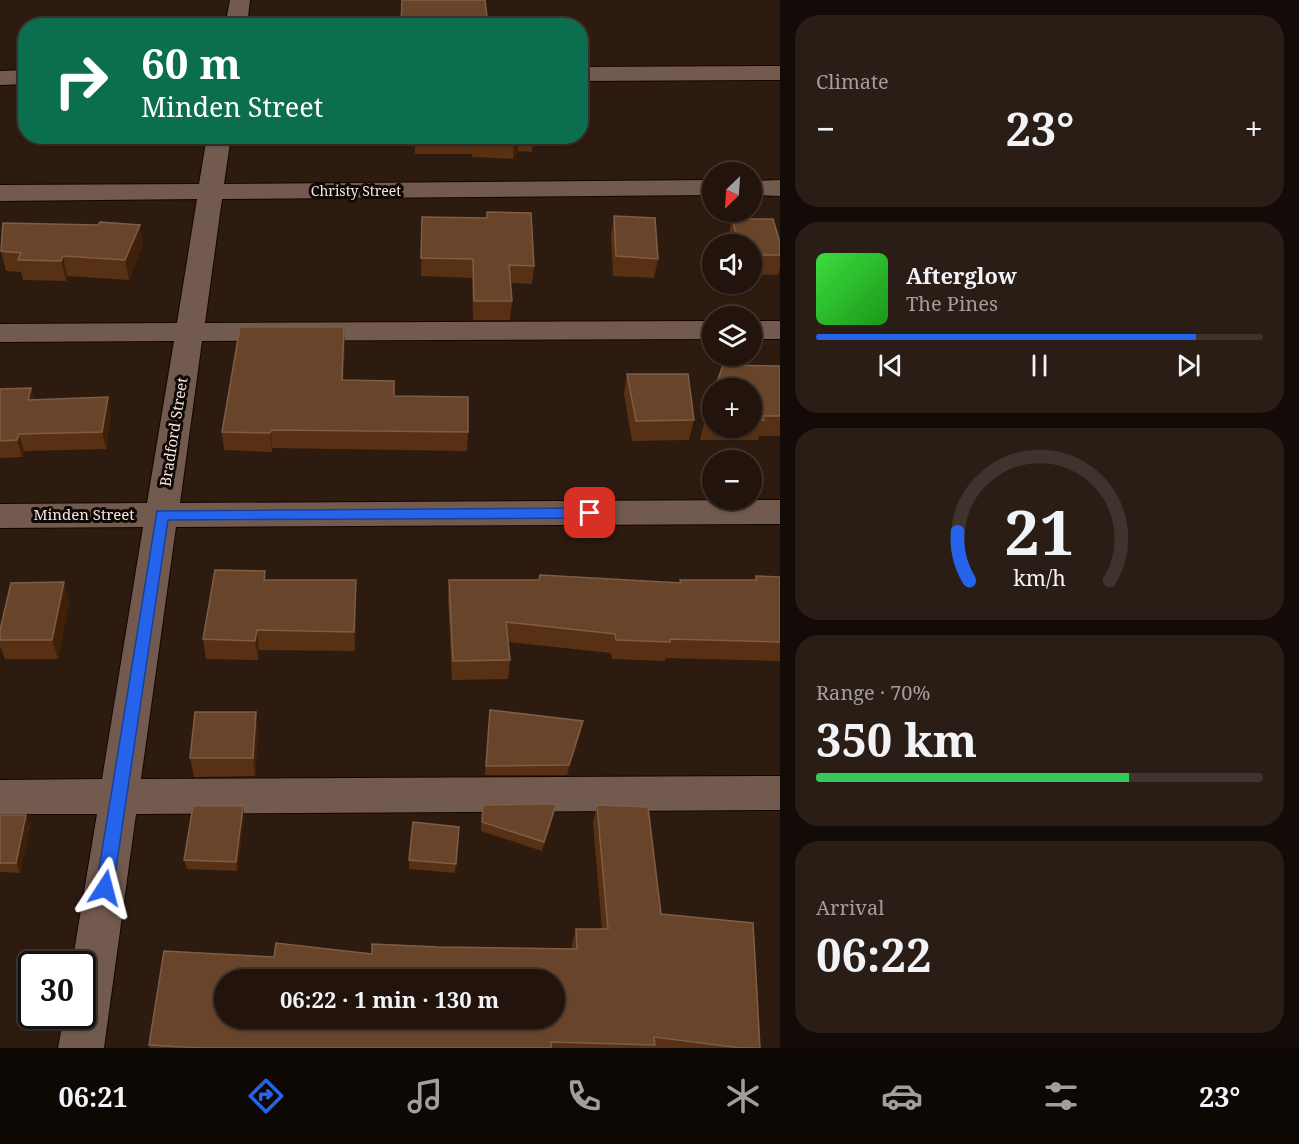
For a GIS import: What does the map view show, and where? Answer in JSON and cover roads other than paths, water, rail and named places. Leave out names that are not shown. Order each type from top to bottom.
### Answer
[{"type":"street","points":[[237,18],[240,0]]},
{"type":"street","points":[[588,74],[780,73]]},
{"type":"street","points":[[0,78],[18,77]]},
{"type":"street","name":"Bradford Street","points":[[81,1048],[218,144]]},
{"type":"street","name":"Christy Street","points":[[0,193],[702,188]]},
{"type":"street","points":[[762,188],[780,188]]},
{"type":"street","points":[[0,333],[702,330]]},
{"type":"street","points":[[762,330],[780,330]]},
{"type":"street","name":"Minden Street","points":[[0,516],[780,512]]},
{"type":"street","points":[[0,797],[780,793]]}]
